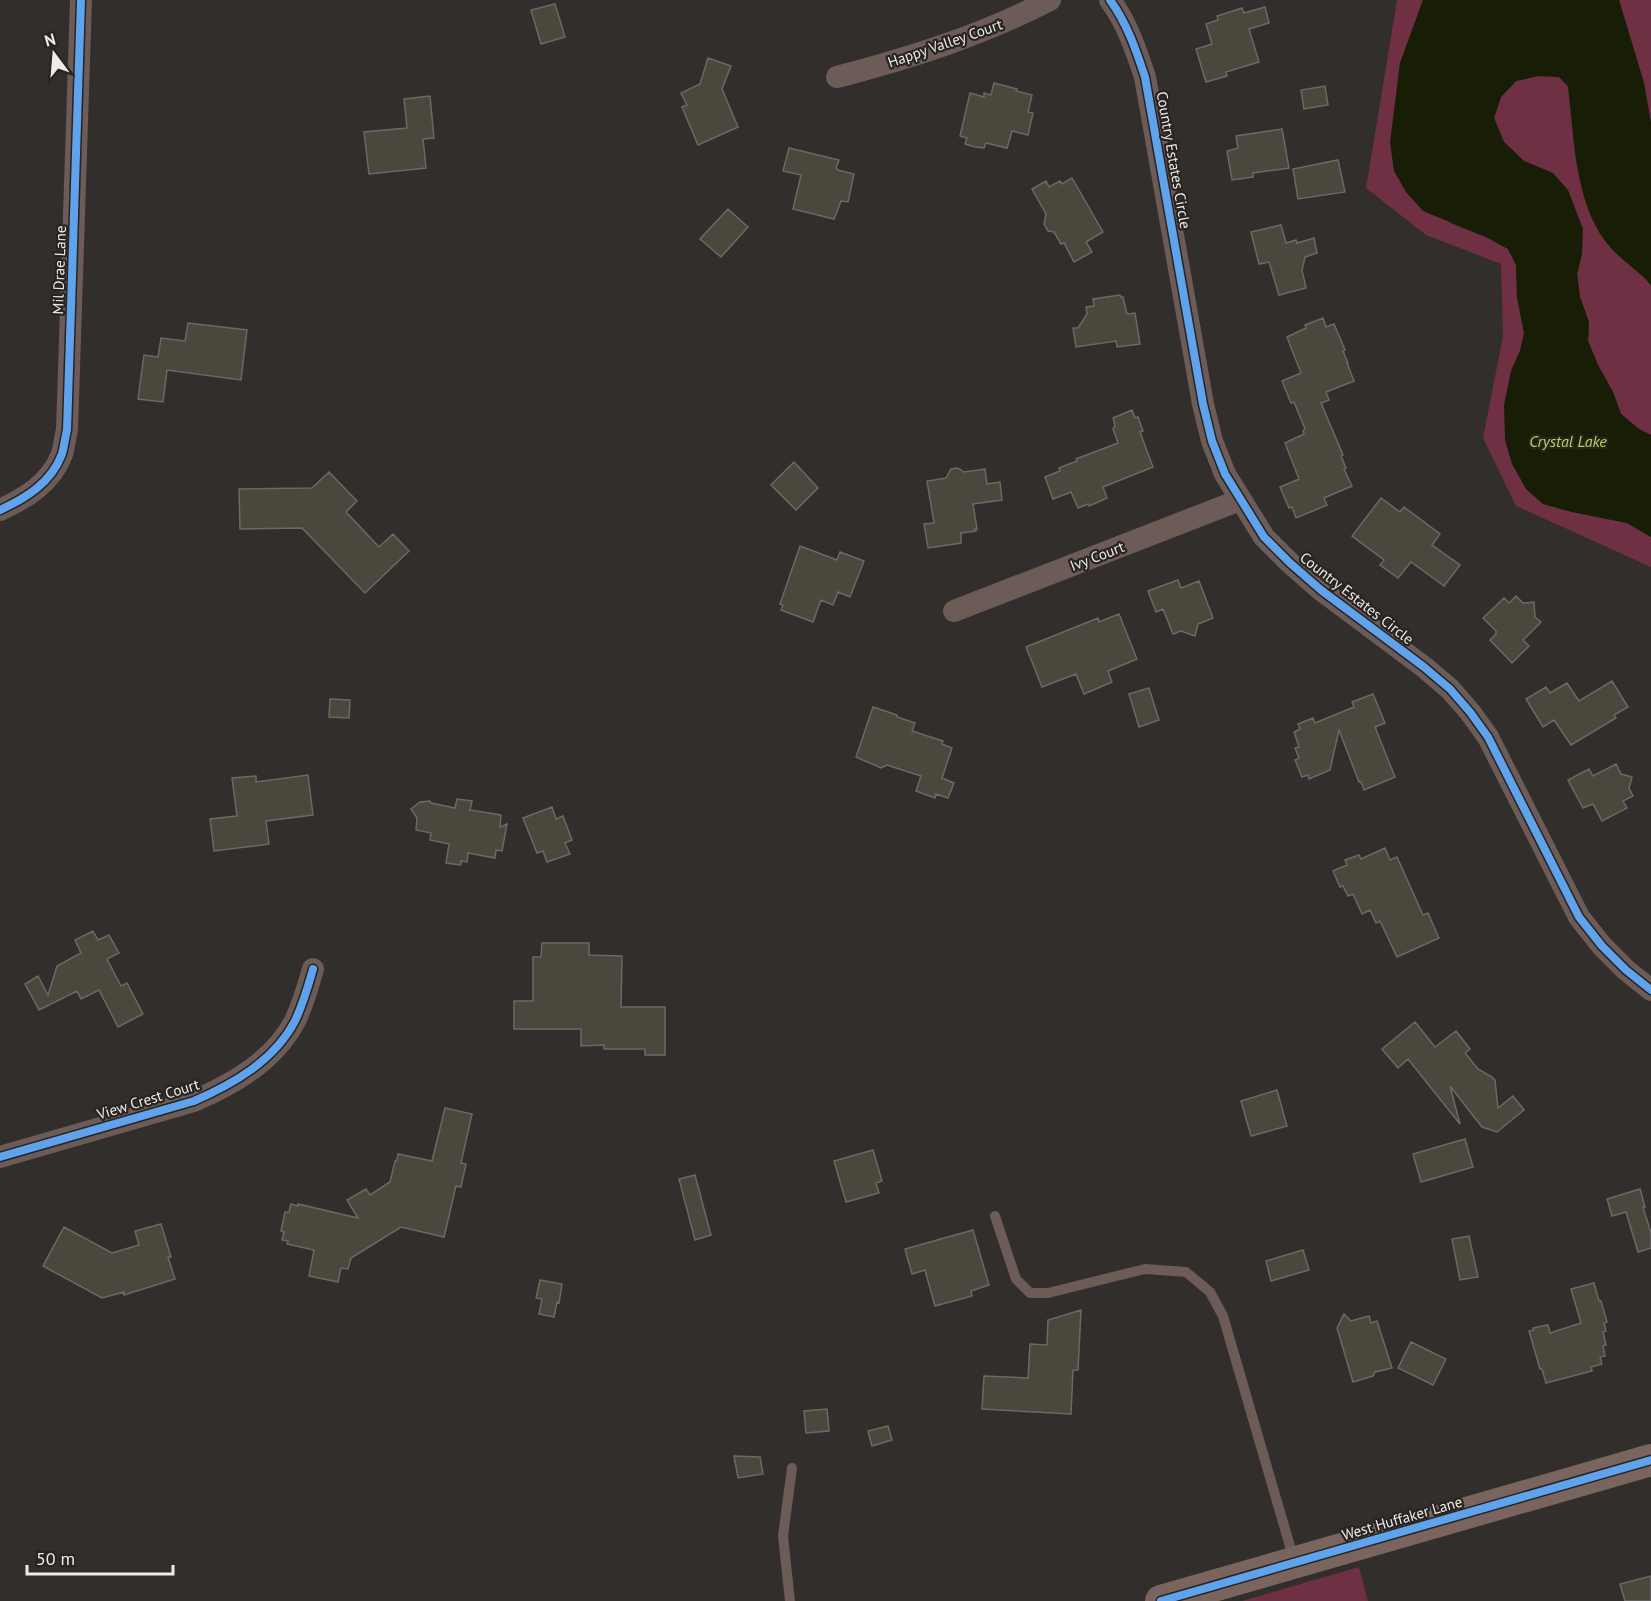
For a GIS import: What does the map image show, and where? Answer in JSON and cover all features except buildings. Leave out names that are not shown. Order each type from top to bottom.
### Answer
[{"type":"street","name":"Mil Drae Lane","points":[[0,510],[24,499],[41,484],[62,453],[67,430],[81,0]]},
{"type":"street","name":"Happy Valley Court","points":[[837,77],[984,32],[1050,0]]},
{"type":"street","name":"Country Estates Circle","points":[[1110,0],[1119,12],[1145,77],[1203,404],[1212,441],[1225,474],[1264,537],[1290,563],[1321,590],[1449,688],[1470,712],[1488,737],[1579,917],[1602,946],[1626,970],[1651,990]]},
{"type":"street","name":"Ivy Court","points":[[954,611],[1240,500]]},
{"type":"street","name":"View Crest Court","points":[[0,1157],[194,1101],[225,1088],[254,1068],[276,1047],[293,1024],[303,1002],[313,969]]},
{"type":"street","name":"West Huffaker Lane","points":[[1161,1601],[1651,1460]]},
{"type":"lane","points":[[995,1216],[1016,1279],[1030,1293],[1048,1293],[1146,1269],[1186,1272],[1210,1292],[1223,1316],[1295,1563]]},
{"type":"lane","points":[[790,1601],[783,1536],[792,1468]]},
{"type":"shaded area","points":[[1397,0],[1423,0],[1400,63],[1391,142],[1394,171],[1452,224],[1488,238],[1508,249],[1516,265],[1517,297],[1524,333],[1520,351],[1511,371],[1543,504],[1627,523],[1651,537],[1651,567],[1516,506],[1483,438],[1503,336],[1501,264],[1426,235],[1366,188]]},
{"type":"shaded area","points":[[1619,0],[1651,0],[1651,123],[1644,83]]},
{"type":"shaded area","points":[[1538,76],[1559,77],[1568,87],[1575,156],[1582,188],[1612,250],[1641,273],[1651,285],[1651,435],[1639,429],[1621,414],[1588,341],[1589,322],[1580,297],[1577,274],[1582,254],[1553,173],[1524,161],[1504,142],[1494,118],[1501,97],[1516,81]]},
{"type":"shaded area","points":[[1359,1567],[1368,1601],[1242,1601]]},
{"type":"water","name":"Crystal Lake","points":[[1423,0],[1619,0],[1644,83],[1651,123],[1651,285],[1613,250],[1600,234],[1590,215],[1578,173],[1568,86],[1559,77],[1538,76],[1516,81],[1501,97],[1494,118],[1504,142],[1524,161],[1553,173],[1568,190],[1583,229],[1582,254],[1577,274],[1580,297],[1589,322],[1588,341],[1621,414],[1639,429],[1651,435],[1651,537],[1627,523],[1543,504],[1526,489],[1512,464],[1505,440],[1504,405],[1511,371],[1520,351],[1524,333],[1517,297],[1516,265],[1508,249],[1488,238],[1423,211],[1406,192],[1394,171],[1390,142],[1400,63]]},
{"type":"cycle path","points":[[0,510],[28,495],[51,473],[62,454],[67,430],[81,0]]},
{"type":"cycle path","points":[[1110,0],[1126,27],[1145,77],[1203,404],[1212,441],[1225,474],[1264,537],[1290,563],[1321,590],[1424,667],[1450,689],[1470,712],[1488,737],[1579,917],[1602,946],[1626,970],[1651,990]]},
{"type":"cycle path","points":[[0,1157],[194,1101],[238,1079],[264,1059],[286,1035],[295,1021],[313,969]]},
{"type":"cycle path","points":[[1161,1601],[1651,1460]]}]
